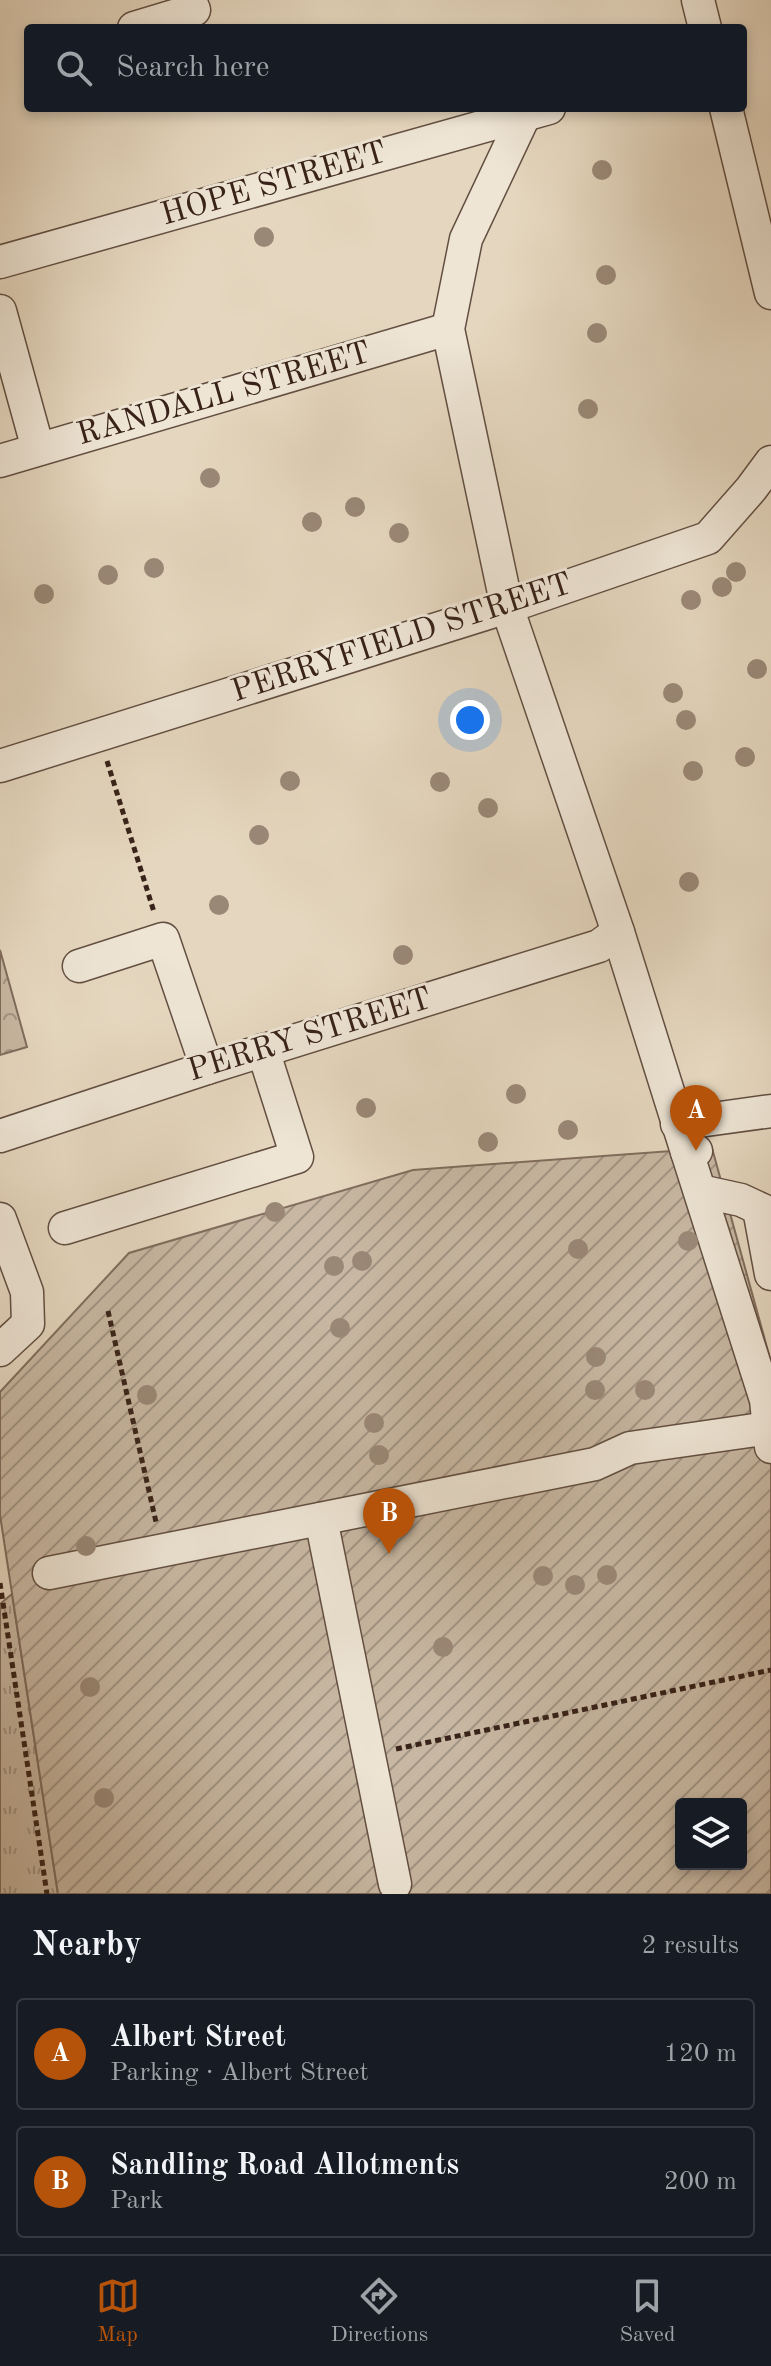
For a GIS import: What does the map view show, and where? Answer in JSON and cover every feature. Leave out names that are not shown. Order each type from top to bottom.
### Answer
[{"type":"street","points":[[147,24],[194,10],[190,0]]},
{"type":"street","points":[[698,0],[704,24]]},
{"type":"street","name":"HOPE STREET","points":[[0,262],[533,112]]},
{"type":"street","points":[[49,1573],[595,1464],[630,1448],[770,1439],[766,1400],[694,1178],[687,1142],[507,607],[448,329],[466,239],[536,112]]},
{"type":"street","points":[[727,112],[771,293]]},
{"type":"street","points":[[0,311],[10,384],[38,449]]},
{"type":"street","name":"RANDALL STREET","points":[[0,461],[448,329]]},
{"type":"street","name":"PERRYFIELD STREET","points":[[0,766],[507,607],[708,538],[771,462]]},
{"type":"street","name":"PERRY STREET","points":[[0,1136],[263,1050],[599,946],[618,932]]},
{"type":"street","points":[[79,966],[163,939],[207,1068]]},
{"type":"street","points":[[65,1228],[297,1157],[263,1050]]},
{"type":"street","points":[[687,1142],[771,1111]]},
{"type":"street","points":[[700,1191],[741,1200],[765,1211],[771,1274]]},
{"type":"street","points":[[0,1219],[27,1292],[28,1324],[0,1350]]},
{"type":"street","points":[[321,1519],[395,1884]]},
{"type":"path","points":[[99,735],[163,939]]},
{"type":"path","points":[[108,1311],[163,1550]]},
{"type":"path","points":[[0,1583],[47,1894]]},
{"type":"path","points":[[369,1754],[771,1670]]},
{"type":"green space","points":[[0,950],[27,1047],[0,1055]]},
{"type":"green space","points":[[712,1148],[771,1362],[771,1894],[58,1894],[0,1515],[0,1392],[129,1253],[413,1170]]},
{"type":"green space","points":[[12,1594],[58,1894],[0,1894],[0,1604]]},
{"type":"place","name":"Albert Street","points":[[696,1151]]},
{"type":"place","name":"Sandling Road Allotments","points":[[389,1554]]}]
